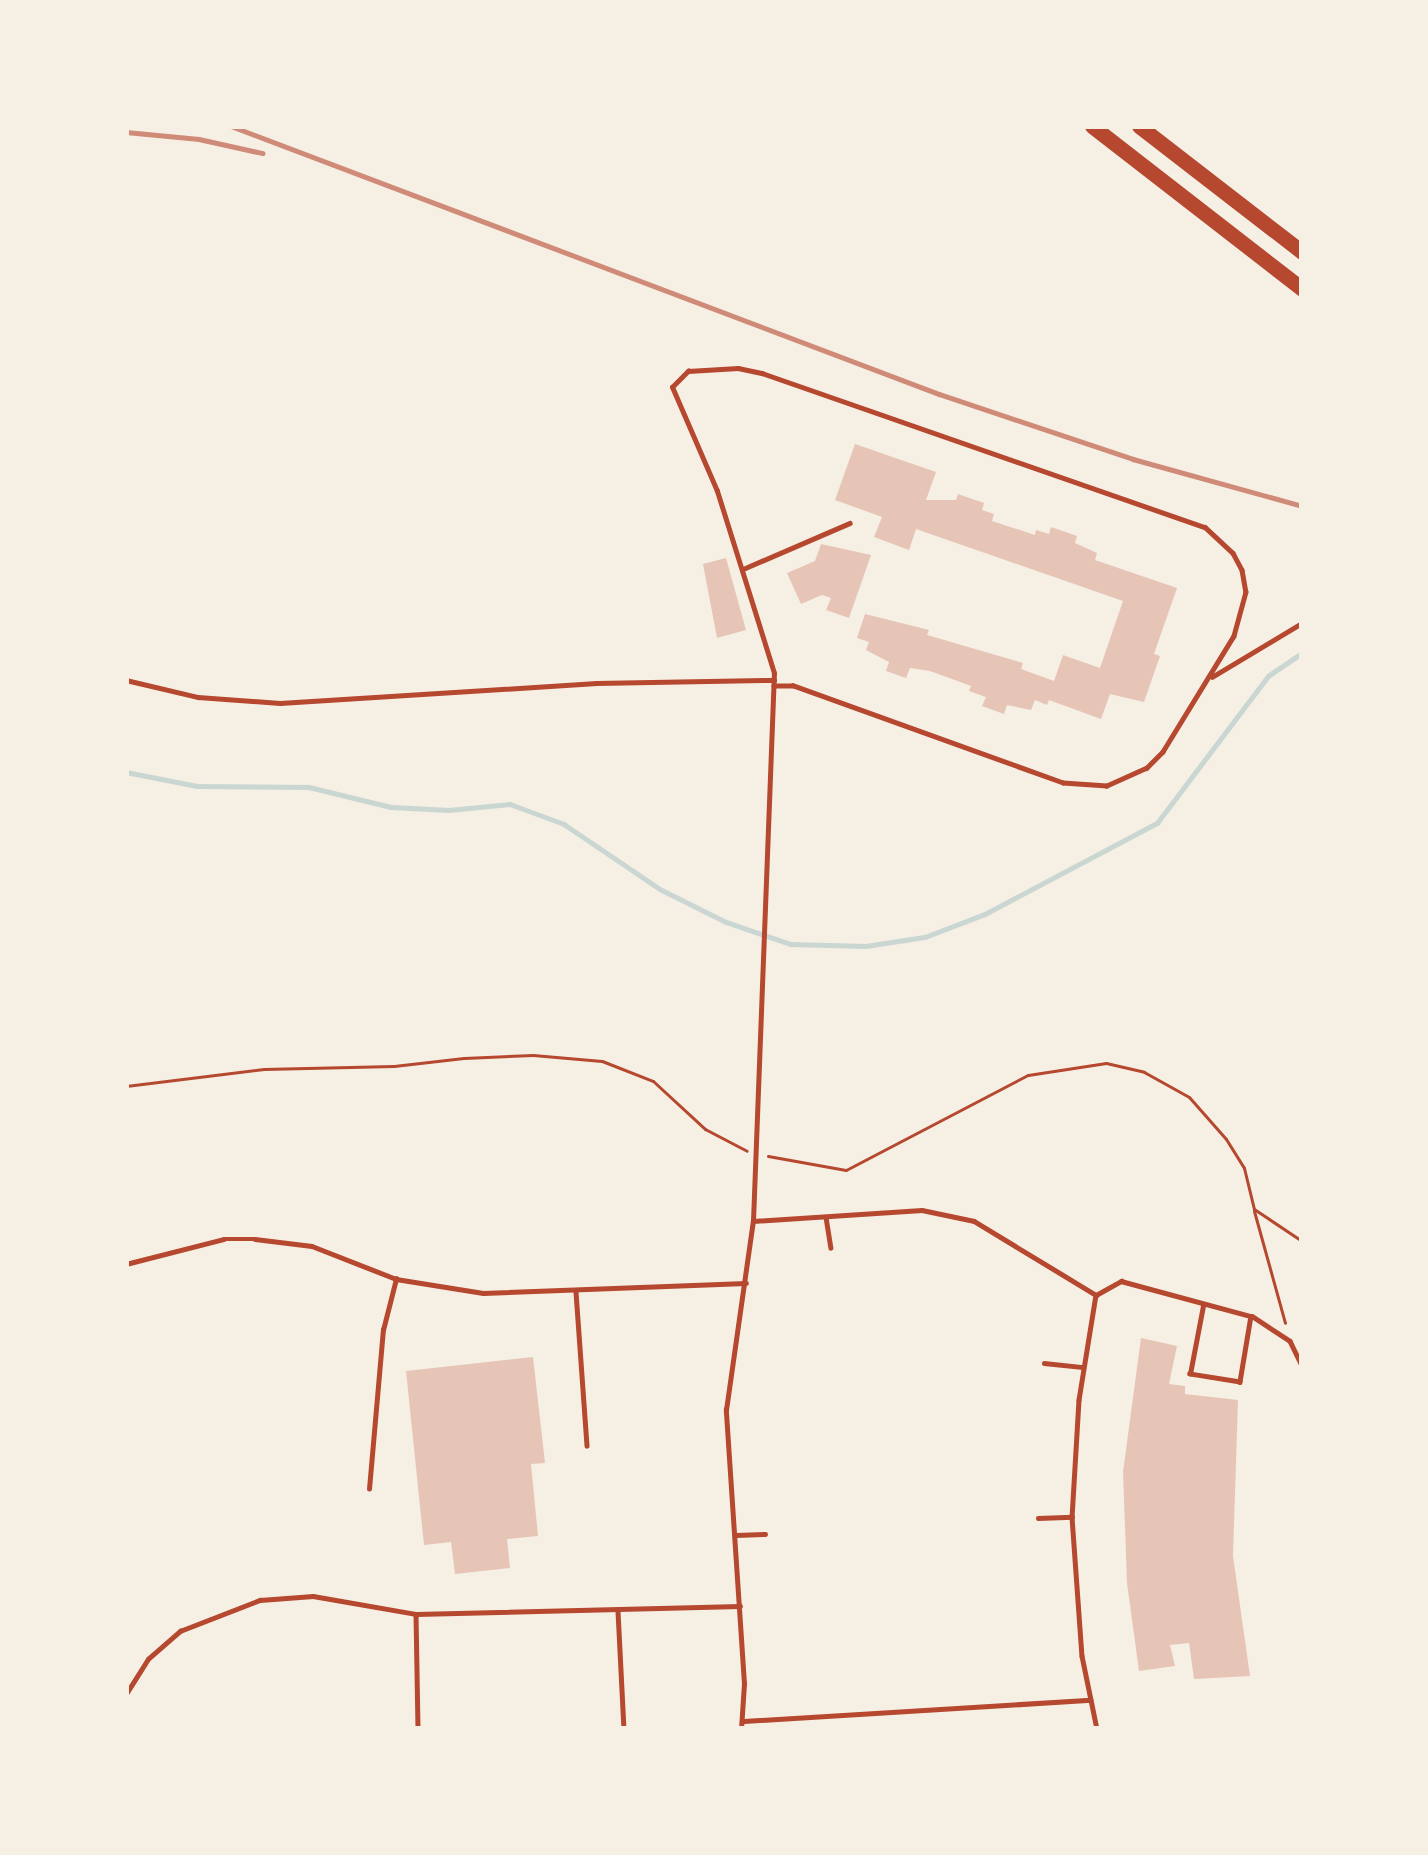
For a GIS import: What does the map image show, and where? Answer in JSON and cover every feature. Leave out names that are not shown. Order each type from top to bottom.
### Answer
[{"type":"highway","points":[[1092,126],[1302,289]]},
{"type":"highway","points":[[1139,126],[1302,252]]},
{"type":"lane","points":[[126,680],[198,697],[280,703],[596,683],[774,680],[1087,788],[1107,786],[1148,768],[1234,636],[1246,592],[1233,553],[1205,527],[762,373],[726,368],[688,371],[672,387],[672,396],[717,490],[774,680],[753,1221],[726,1410],[740,1606],[742,1725],[1090,1700]]},
{"type":"lane","points":[[743,568],[850,524]]},
{"type":"lane","points":[[1207,680],[1302,623]]},
{"type":"lane","points":[[753,1221],[922,1210],[974,1221],[1096,1295]]},
{"type":"lane","points":[[826,1216],[831,1248]]},
{"type":"lane","points":[[126,1264],[224,1239],[255,1239],[312,1246],[396,1279],[483,1293],[746,1283]]},
{"type":"lane","points":[[369,1490],[383,1330],[396,1279]]},
{"type":"lane","points":[[1096,1295],[1121,1281],[1251,1316],[1290,1341],[1302,1366]]},
{"type":"lane","points":[[576,1292],[587,1446]]},
{"type":"lane","points":[[1096,1295],[1083,1367],[1072,1517],[1097,1729]]},
{"type":"lane","points":[[1203,1306],[1190,1373],[1240,1382],[1251,1316]]},
{"type":"lane","points":[[1044,1363],[1083,1367]]},
{"type":"lane","points":[[1038,1518],[1072,1517]]},
{"type":"lane","points":[[736,1535],[765,1534]]},
{"type":"lane","points":[[126,1694],[148,1659],[181,1631],[260,1600],[313,1596],[416,1614],[740,1606]]},
{"type":"lane","points":[[618,1611],[624,1729]]},
{"type":"lane","points":[[416,1614],[418,1729]]},
{"type":"path","points":[[1254,1209],[1290,1341]]},
{"type":"building","points":[[855,444],[936,472],[926,500],[956,500],[958,494],[984,503],[982,510],[994,514],[992,521],[1035,535],[1036,530],[1049,534],[1051,527],[1077,536],[1075,543],[1097,553],[1095,560],[1177,588],[1154,654],[1160,656],[1144,702],[1110,694],[1101,719],[1049,700],[1047,705],[1035,700],[1031,710],[1007,705],[1004,714],[982,706],[986,697],[969,691],[971,686],[930,671],[910,668],[906,678],[886,671],[889,662],[866,650],[869,642],[857,638],[865,614],[929,630],[927,635],[1023,663],[1021,669],[1054,681],[1063,655],[1100,668],[1123,601],[916,529],[909,550],[874,537],[882,517],[835,500]]},
{"type":"building","points":[[821,544],[871,555],[849,618],[826,610],[831,598],[822,595],[801,604],[787,573],[815,561]]},
{"type":"building","points":[[726,558],[746,630],[717,638],[703,564]]},
{"type":"building","points":[[1141,1338],[1177,1346],[1169,1384],[1185,1386],[1185,1394],[1238,1400],[1233,1556],[1250,1676],[1194,1679],[1189,1643],[1170,1645],[1175,1666],[1139,1671],[1127,1583],[1123,1472]]},
{"type":"building","points":[[533,1357],[545,1463],[531,1464],[538,1536],[507,1539],[510,1568],[455,1574],[451,1542],[424,1545],[406,1371]]},
{"type":"waterway","points":[[126,772],[197,786],[309,787],[391,807],[449,810],[510,804],[564,824],[660,889],[726,922],[791,944],[866,946],[925,937],[985,914],[1157,823],[1268,676],[1302,653]]},
{"type":"railway","points":[[231,126],[939,394],[1133,459],[1302,506]]},
{"type":"railway","points":[[126,132],[199,139],[262,153]]}]
